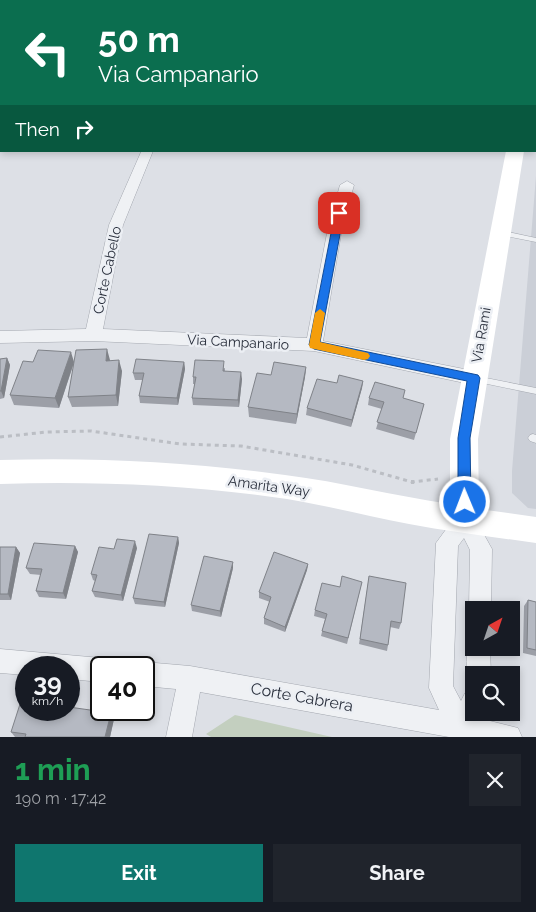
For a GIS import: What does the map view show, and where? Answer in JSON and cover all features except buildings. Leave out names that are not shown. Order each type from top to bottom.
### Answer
[{"type":"street","name":"Corte Cabello","points":[[93,334],[116,225],[147,152]]},
{"type":"street","name":"Via Rami","points":[[480,601],[481,550],[465,520],[464,438],[499,232],[515,152]]},
{"type":"street","points":[[314,345],[335,228],[347,185]]},
{"type":"street","name":"Via Campanario","points":[[0,337],[93,334],[314,345],[474,378]]},
{"type":"street","name":"Amarita Way","points":[[0,472],[44,470],[139,472],[212,478],[288,487],[465,520],[536,530]]},
{"type":"street","points":[[460,726],[441,688],[446,543],[465,520]]},
{"type":"street","points":[[0,661],[90,669]]},
{"type":"street","name":"Corte Cabrera","points":[[155,675],[190,678],[460,726],[509,737]]},
{"type":"street","points":[[179,737],[190,678]]},
{"type":"street","points":[[460,726],[465,717]]},
{"type":"lane","points":[[499,232],[536,240]]},
{"type":"lane","points":[[474,378],[536,391]]},
{"type":"path","points":[[0,437],[47,432],[91,431],[180,444],[241,446],[352,465],[412,482],[438,479]]},
{"type":"shaded area","points":[[536,176],[536,509],[528,508],[512,493],[512,471]]},
{"type":"green space","points":[[235,715],[332,737],[211,737],[206,734]]},
{"type":"slow traffic","points":[[320,313],[314,345],[364,356]]},
{"type":"route","points":[[339,213],[314,345],[474,378],[464,438],[465,502]]}]
